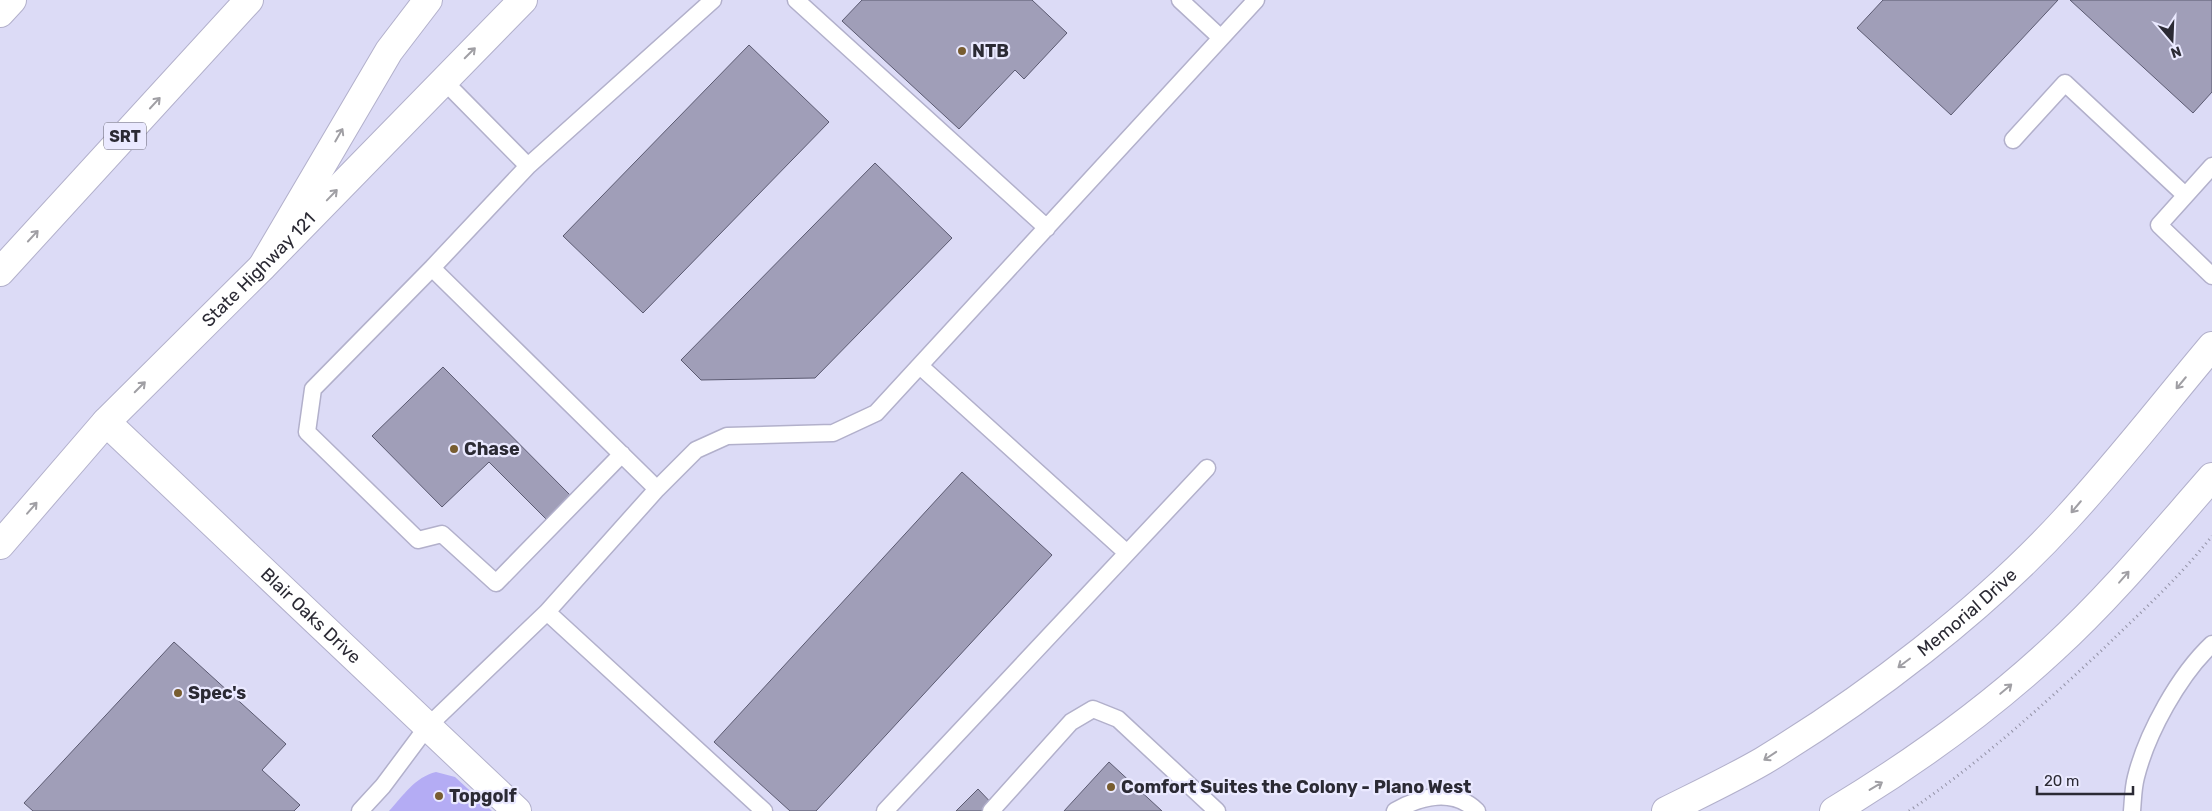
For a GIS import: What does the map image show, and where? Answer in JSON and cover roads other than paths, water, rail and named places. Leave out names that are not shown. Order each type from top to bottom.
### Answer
[{"type":"main road","points":[[0,13],[12,0]]},
{"type":"main road","name":"SRT","points":[[0,272],[250,0]]},
{"type":"main road","points":[[262,268],[389,51],[428,0]]},
{"type":"main road","name":"State Highway 121","points":[[0,545],[106,422],[262,268],[523,0]]},
{"type":"main road","name":"Memorial Drive","points":[[1666,811],[1763,761],[1908,661],[1986,597],[2066,519],[2212,346]]},
{"type":"main road","name":"Blair Oaks Drive","points":[[106,422],[517,811]]},
{"type":"main road","points":[[1834,811],[1904,769],[1978,712],[2053,650],[2119,583],[2212,477]]},
{"type":"lane","points":[[622,454],[496,583],[442,534],[418,540],[307,432],[313,389],[432,268],[528,166],[713,0]]},
{"type":"lane","points":[[796,0],[1046,228]]},
{"type":"lane","points":[[1180,0],[1221,38]]},
{"type":"lane","points":[[360,811],[383,786],[427,727],[547,612],[657,489],[696,450],[727,436],[833,433],[876,414],[1256,0]]},
{"type":"lane","points":[[443,80],[528,166]]},
{"type":"lane","points":[[2013,140],[2066,83],[2185,195]]},
{"type":"lane","points":[[2212,166],[2159,225],[2212,276]]},
{"type":"lane","points":[[432,268],[657,489]]},
{"type":"lane","points":[[920,366],[1127,553]]},
{"type":"lane","points":[[885,811],[1207,468]]},
{"type":"lane","points":[[547,612],[764,811]]},
{"type":"lane","points":[[2132,811],[2136,777],[2151,734],[2184,678],[2212,644]]},
{"type":"lane","points":[[991,811],[1072,722],[1093,709],[1118,719],[1217,811]]},
{"type":"lane","points":[[1395,811],[1414,800],[1440,796],[1467,801],[1477,811]]},
{"type":"place","name":"NTB","points":[[962,51]]},
{"type":"place","name":"Chase","points":[[454,449]]},
{"type":"place","name":"Spec's","points":[[178,693]]},
{"type":"place","name":"Comfort Suites the Colony - Plano West","points":[[1111,787]]},
{"type":"place","name":"Topgolf","points":[[439,796]]}]
